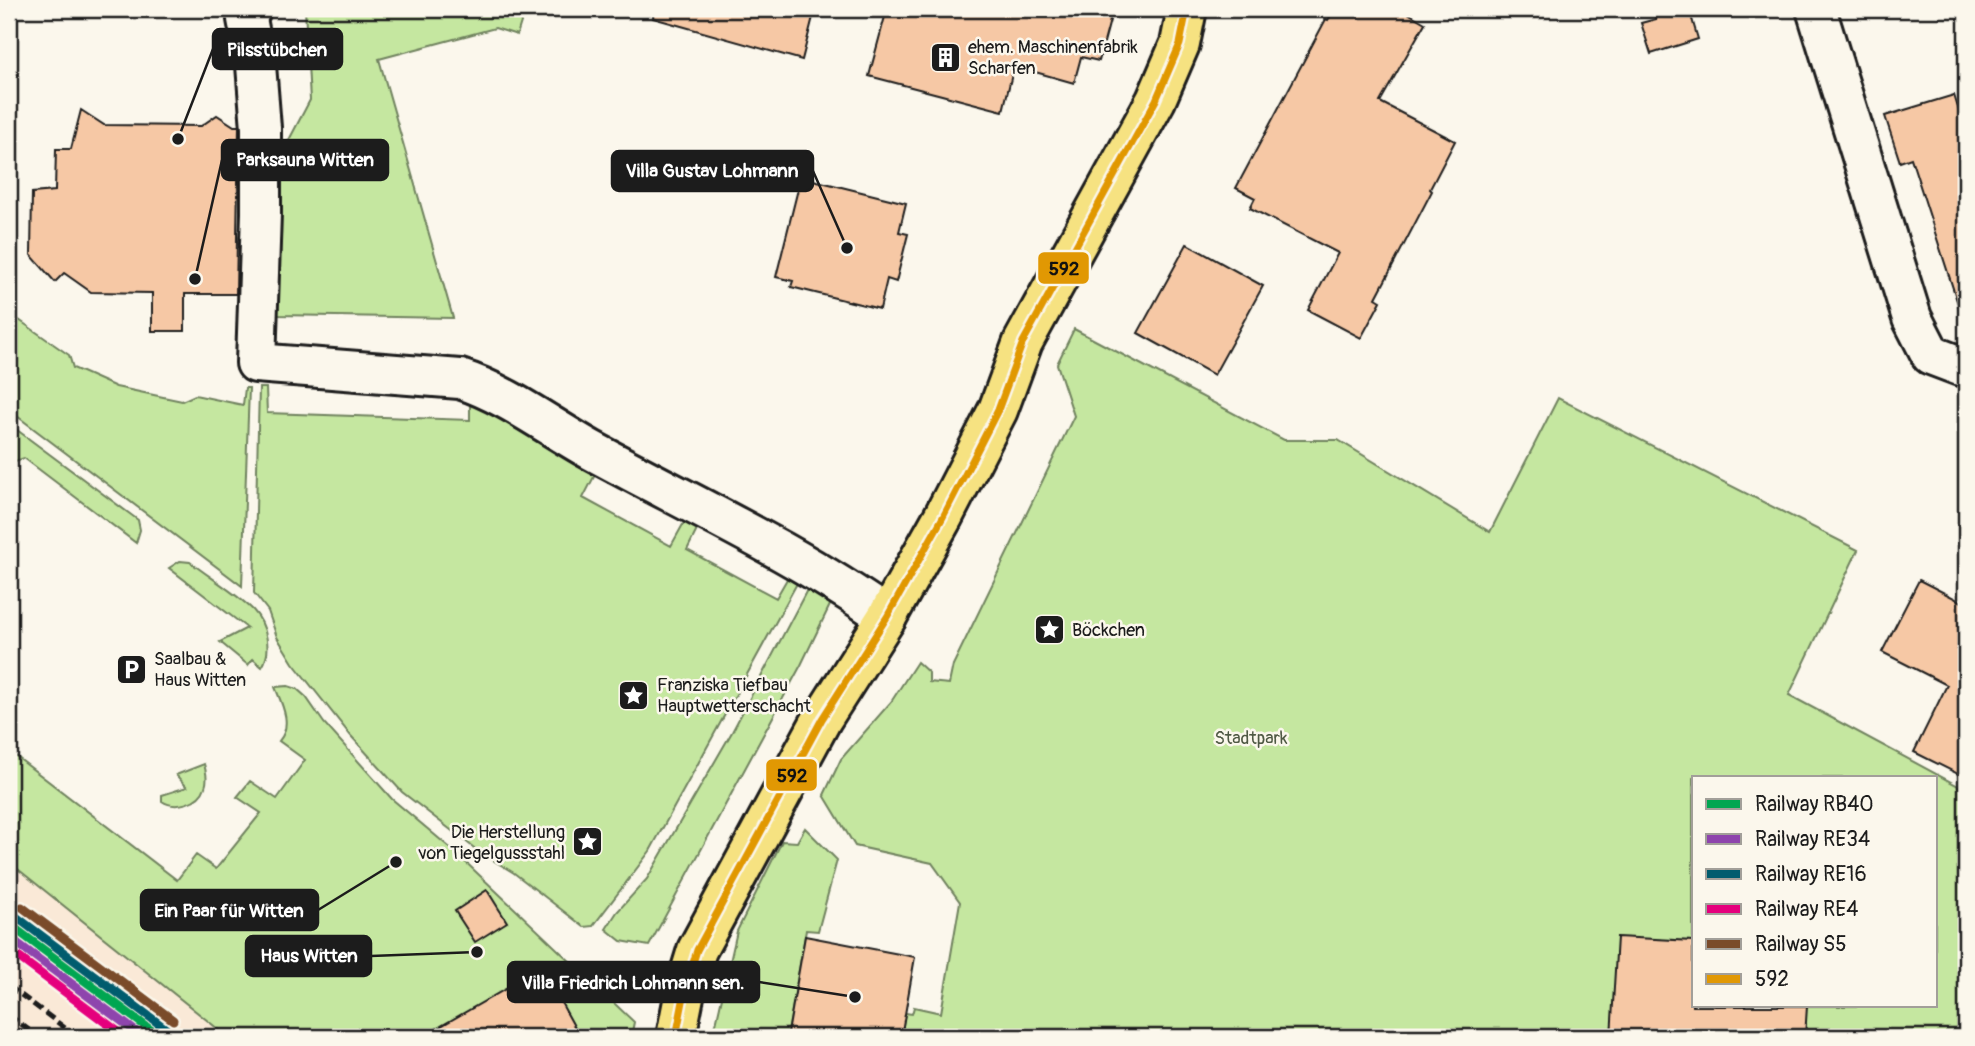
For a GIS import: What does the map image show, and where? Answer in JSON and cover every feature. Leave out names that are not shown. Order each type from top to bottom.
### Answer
[{"type":"main road","points":[[676,1037],[686,986],[697,950],[822,719],[887,617],[943,517],[998,410],[1023,342],[1156,100],[1180,44],[1187,9]]},
{"type":"lane","points":[[251,9],[247,19],[256,65],[261,128],[256,363],[460,379],[481,386],[592,450],[843,586],[887,617]]},
{"type":"lane","points":[[1816,9],[1912,318],[1931,355],[1959,366],[1966,363]]},
{"type":"shaded area","points":[[9,862],[139,967],[228,1037],[9,1037]]},
{"type":"green space","points":[[305,9],[525,9],[517,35],[495,28],[379,59],[453,318],[277,315],[279,159],[310,100]]},
{"type":"green space","points":[[9,313],[69,355],[73,368],[116,387],[182,401],[195,395],[243,405],[245,388],[249,388],[242,586],[9,410]]},
{"type":"green space","name":"Stadtpark","points":[[1074,329],[1284,440],[1338,440],[1490,532],[1558,398],[1858,550],[1789,695],[1966,790],[1966,1037],[901,1037],[905,1013],[912,1014],[914,1007],[941,1013],[960,902],[932,863],[855,846],[824,795],[841,759],[891,702],[917,662],[929,673],[929,682],[949,684],[953,665],[1074,416],[1057,364]]},
{"type":"green space","points":[[259,388],[266,388],[267,413],[470,420],[470,396],[599,467],[583,498],[671,546],[686,519],[699,526],[687,550],[776,598],[791,572],[801,576],[650,851],[593,926],[584,927],[514,873],[478,851],[402,792],[351,736],[293,663],[277,637],[268,611],[254,593]]},
{"type":"green space","points":[[9,424],[138,520],[140,530],[136,543],[24,458],[9,463]]},
{"type":"green space","points":[[180,561],[190,562],[239,598],[258,616],[267,645],[262,667],[253,659],[248,665],[220,642],[247,628],[169,568]]},
{"type":"green space","points":[[809,586],[831,603],[801,665],[649,946],[621,941],[606,929],[617,912],[647,879],[732,732]]},
{"type":"green space","points":[[288,686],[297,689],[306,697],[324,723],[392,799],[455,852],[634,1022],[631,1037],[228,1037],[9,862],[9,751],[177,880],[196,855],[216,869],[261,813],[237,797],[250,781],[277,799],[305,760],[279,741],[286,721],[275,687]]},
{"type":"green space","points":[[204,764],[206,784],[198,797],[180,805],[162,801],[162,795],[187,787],[176,775]]},
{"type":"green space","points":[[805,828],[837,860],[818,931],[806,930],[788,1032],[816,1037],[713,1037],[737,931],[782,841],[797,842]]},
{"type":"building","points":[[654,9],[815,9],[802,60],[653,18]]},
{"type":"building","points":[[887,9],[1113,9],[1099,61],[1081,57],[1074,83],[1014,66],[1003,111],[869,76]]},
{"type":"building","points":[[1335,9],[1401,9],[1425,23],[1380,102],[1455,141],[1376,298],[1381,301],[1361,338],[1308,310],[1338,253],[1250,208],[1255,198],[1236,188],[1326,19],[1328,20]]},
{"type":"building","points":[[1653,9],[1689,9],[1698,39],[1651,54],[1641,23],[1656,19]]},
{"type":"building","points":[[1954,95],[1966,133],[1966,309],[1960,310],[1911,158],[1900,162],[1885,116]]},
{"type":"building","points":[[81,110],[104,125],[201,126],[217,115],[234,126],[239,126],[236,294],[185,294],[185,331],[152,331],[152,293],[91,292],[64,273],[55,282],[31,255],[32,193],[55,191],[56,149],[71,149]]},
{"type":"building","points":[[801,177],[906,203],[899,232],[908,234],[896,282],[887,279],[880,309],[791,287],[793,281],[776,277]]},
{"type":"building","points":[[1187,244],[1263,286],[1214,375],[1138,333]]},
{"type":"building","points":[[1919,580],[1966,604],[1966,778],[1914,752],[1947,685],[1882,652]]},
{"type":"building","points":[[487,890],[507,922],[475,942],[455,911]]},
{"type":"building","points":[[805,936],[915,957],[901,1037],[816,1037],[788,1033]]},
{"type":"building","points":[[1617,937],[1692,941],[1692,1007],[1807,1007],[1805,1037],[1611,1037]]},
{"type":"building","points":[[542,968],[580,1037],[422,1037]]},
{"type":"railway","points":[[9,986],[77,1037]]},
{"type":"railway","points":[[9,1015],[38,1037]]},
{"type":"rail line","name":"S5","points":[[22,907],[173,1020]]},
{"type":"rail line","name":"RE16","points":[[15,916],[166,1029]]},
{"type":"rail line","name":"RB40","points":[[9,924],[160,1037]]},
{"type":"rail line","name":"RE34","points":[[9,937],[143,1037]]},
{"type":"rail line","name":"RE4","points":[[9,950],[125,1037]]},
{"type":"transit line","name":"592","points":[[676,1037],[686,986],[697,950],[822,719],[887,617],[943,517],[998,410],[1023,342],[1156,100],[1180,44],[1187,9]]},
{"type":"place","name":"ehem. Maschinenfabrik Scharfen","points":[[945,57]]},
{"type":"place","name":"Pilsstübchen","points":[[178,139]]},
{"type":"place","name":"Villa Gustav Lohmann","points":[[847,248]]},
{"type":"place","name":"Parksauna Witten","points":[[195,279]]},
{"type":"place","name":"Böckchen","points":[[1049,630]]},
{"type":"place","name":"Saalbau & Haus Witten","points":[[131,669]]},
{"type":"place","name":"Franziska Tiefbau Hauptwetterschacht","points":[[634,695]]},
{"type":"place","name":"Die Herstellung von Tiegelgussstahl","points":[[588,842]]},
{"type":"place","name":"Ein Paar für Witten","points":[[396,862]]},
{"type":"place","name":"Haus Witten","points":[[477,952]]},
{"type":"place","name":"Villa Friedrich Lohmann sen.","points":[[855,997]]}]
